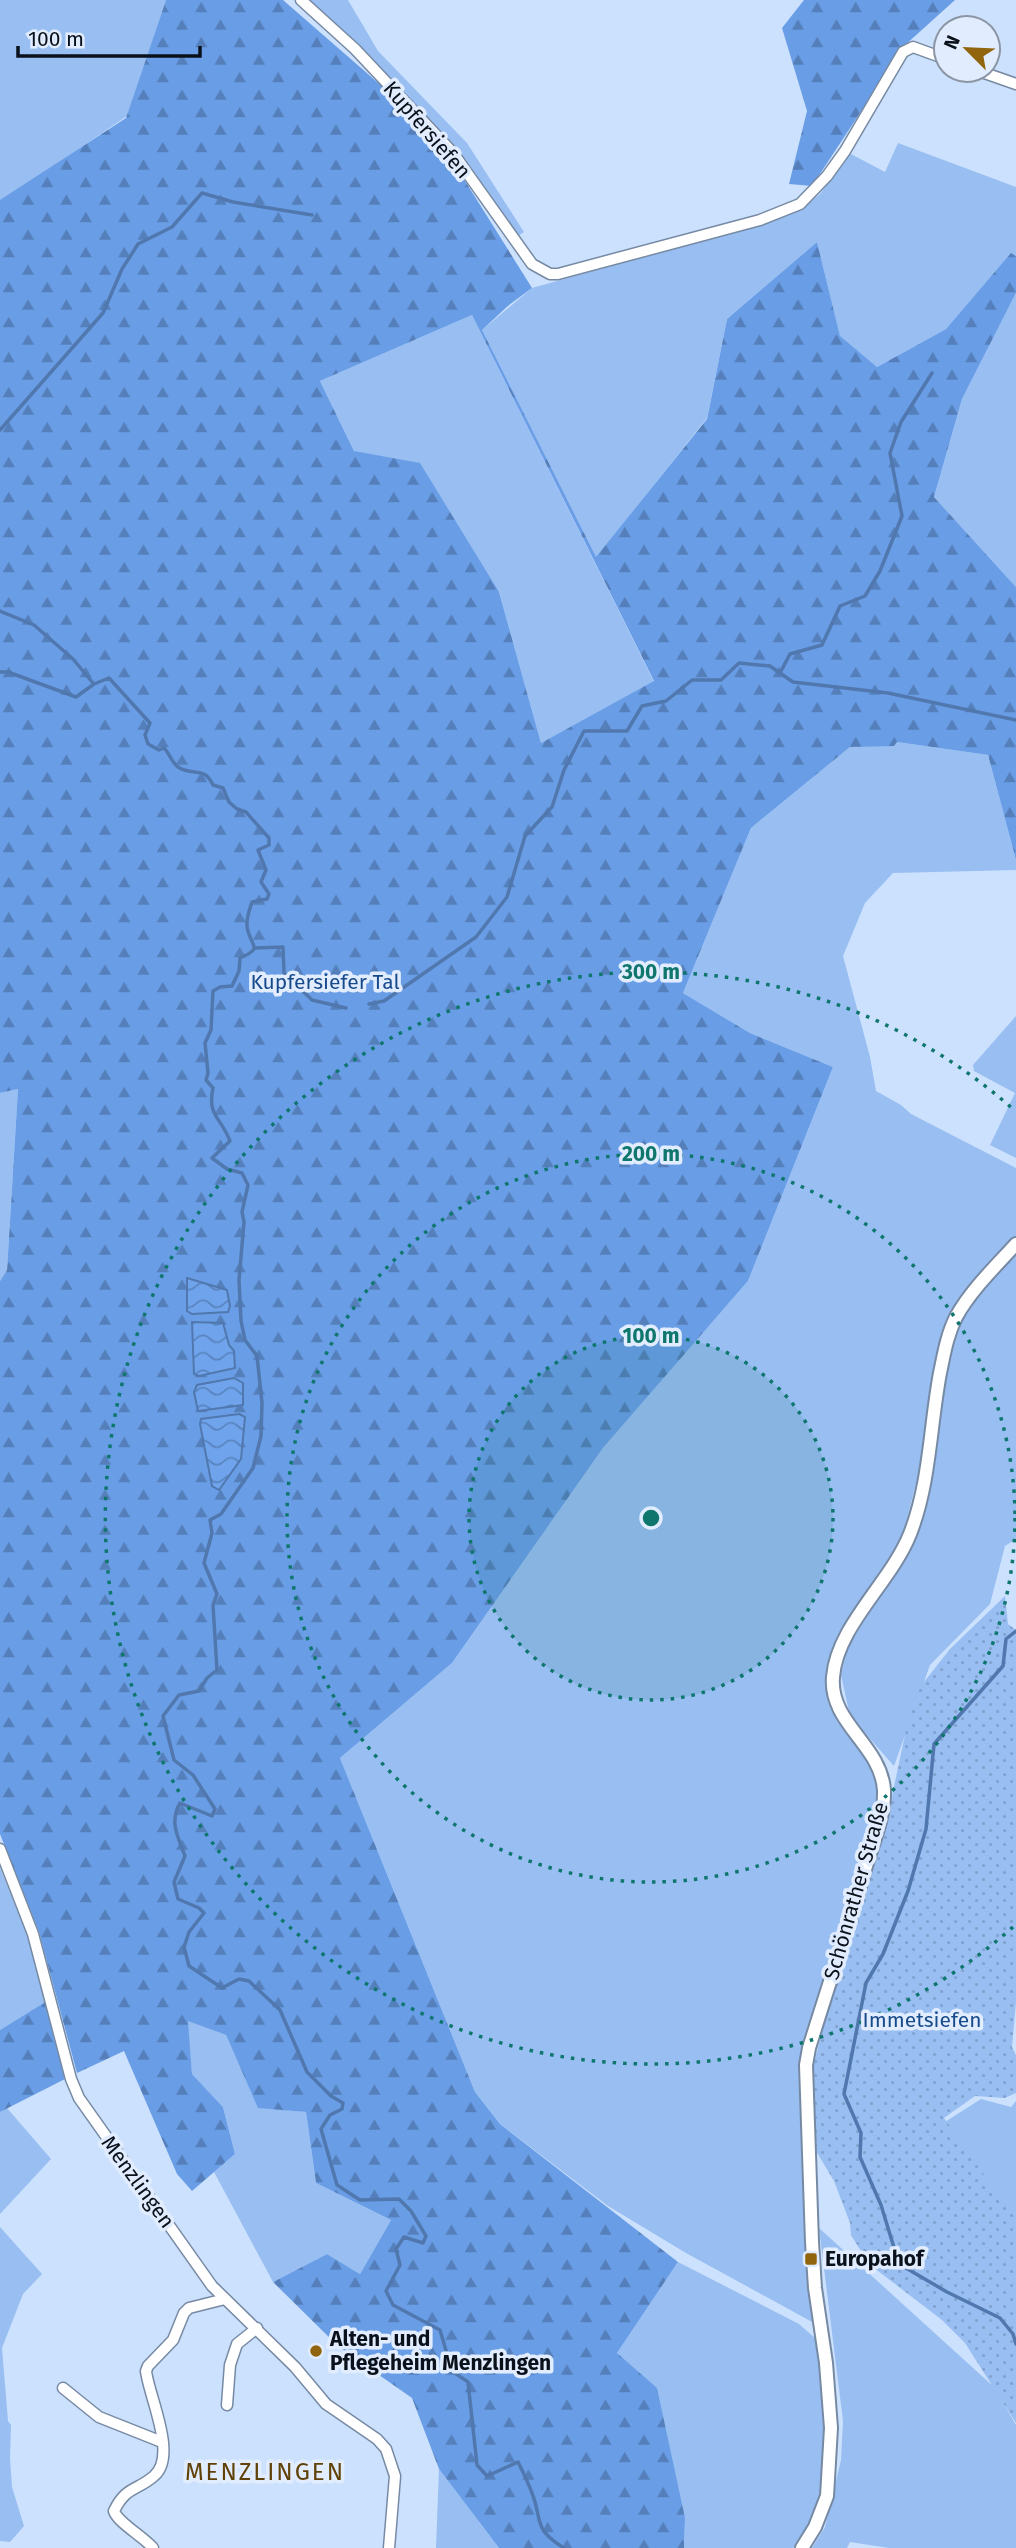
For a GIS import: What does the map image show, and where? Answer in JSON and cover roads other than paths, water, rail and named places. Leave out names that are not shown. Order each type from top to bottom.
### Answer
[{"type":"street","name":"Kupfersiefen","points":[[301,0],[355,49],[453,153],[532,264],[541,271],[558,274],[747,224],[788,211],[800,204],[819,185],[845,151],[904,52],[913,47],[932,54]]},
{"type":"street","name":"Schönrather Straße","points":[[802,2548],[824,2506],[831,2450],[830,2396],[812,2254],[806,2065],[873,1842],[884,1796],[880,1772],[838,1708],[833,1693],[833,1676],[842,1644],[888,1575],[910,1534],[922,1489],[936,1395],[950,1333],[968,1299],[1016,1244]]},
{"type":"street","name":"Menzlingen","points":[[0,1849],[33,1934],[71,2079],[89,2115],[212,2286],[295,2367],[326,2404],[377,2439],[386,2449],[395,2476],[389,2548]]},
{"type":"street","points":[[153,2548],[138,2533],[116,2518],[114,2511],[118,2501],[131,2488],[151,2479],[163,2463],[158,2415],[147,2379],[148,2366],[173,2340],[184,2313],[189,2308],[225,2299]]},
{"type":"street","points":[[227,2405],[230,2365],[237,2344],[257,2328]]},
{"type":"street","points":[[63,2388],[99,2417],[162,2442]]},
{"type":"water","points":[[187,1278],[227,1290],[230,1306],[228,1312],[192,1314],[187,1311]]},
{"type":"water","points":[[192,1322],[223,1323],[229,1345],[234,1351],[235,1368],[199,1376],[194,1374]]},
{"type":"water","points":[[234,1378],[243,1383],[243,1405],[198,1411],[194,1392],[197,1385]]},
{"type":"water","points":[[239,1414],[245,1417],[241,1459],[219,1490],[212,1486],[201,1419]]},
{"type":"waterway","points":[[0,430],[103,313],[122,269],[138,244],[172,227],[202,193],[233,202],[312,215]]},
{"type":"waterway","points":[[780,673],[790,654],[822,645],[840,606],[865,596],[880,571],[902,516],[890,453],[901,422],[932,373]]},
{"type":"waterway","points":[[0,611],[34,625],[73,659],[93,683]]},
{"type":"waterway","points":[[369,1004],[384,1001],[476,937],[507,897],[525,836],[552,807],[564,770],[584,731],[627,731],[642,706],[666,701],[692,680],[721,680],[739,663],[770,666],[793,682],[888,693],[1016,720]]},
{"type":"waterway","points":[[0,672],[8,672],[76,697],[94,684],[109,678],[150,723],[145,735],[148,744],[159,750],[164,748],[174,763],[183,770],[202,773],[213,785],[223,788],[229,802],[246,812],[269,838],[269,845],[258,850],[266,870],[261,882],[269,894],[267,899],[252,902],[247,920],[254,949],[240,958],[239,971],[232,986],[213,991],[211,1030],[205,1043],[208,1073],[206,1080],[213,1088],[213,1111],[230,1141],[212,1158],[227,1169],[242,1173],[248,1185],[242,1212],[244,1222],[239,1280],[241,1321],[245,1340],[257,1356],[262,1403],[261,1436],[253,1468],[221,1514],[210,1520],[212,1533],[204,1563],[217,1594],[213,1605],[217,1670],[207,1678],[199,1691],[179,1695],[163,1716],[174,1760],[193,1775],[215,1809],[212,1816],[180,1803],[175,1817],[176,1830],[185,1856],[174,1882],[178,1899],[204,1913],[189,1932],[184,1947],[189,1966],[222,1988],[239,1979],[249,1981],[280,2010],[307,2072],[331,2096],[343,2103],[342,2109],[330,2115],[321,2129],[337,2185],[360,2200],[399,2199],[411,2211],[426,2236],[423,2243],[404,2237],[396,2249],[400,2265],[386,2291],[393,2305],[440,2330],[452,2371],[468,2382],[477,2465],[487,2476],[518,2462],[532,2493],[540,2524],[547,2535],[564,2548]]},
{"type":"waterway","points":[[255,948],[283,947],[284,973],[312,1000],[346,1008]]},
{"type":"waterway","name":"Immetsiefen","points":[[1016,1631],[1006,1639],[1003,1666],[934,1744],[926,1829],[908,1891],[883,1954],[866,1983],[844,2094],[861,2133],[860,2157],[881,2205],[899,2264],[1000,2318],[1013,2334],[1016,2344]]},
{"type":"place","name":"Europahof","points":[[811,2259]]},
{"type":"place","name":"Alten- und Pflegeheim Menzlingen","points":[[316,2351]]},
{"type":"district","name":"MENZLINGEN","points":[[265,2472]]},
{"type":"park label","name":"Kupfersiefer Tal","points":[[325,982]]}]
